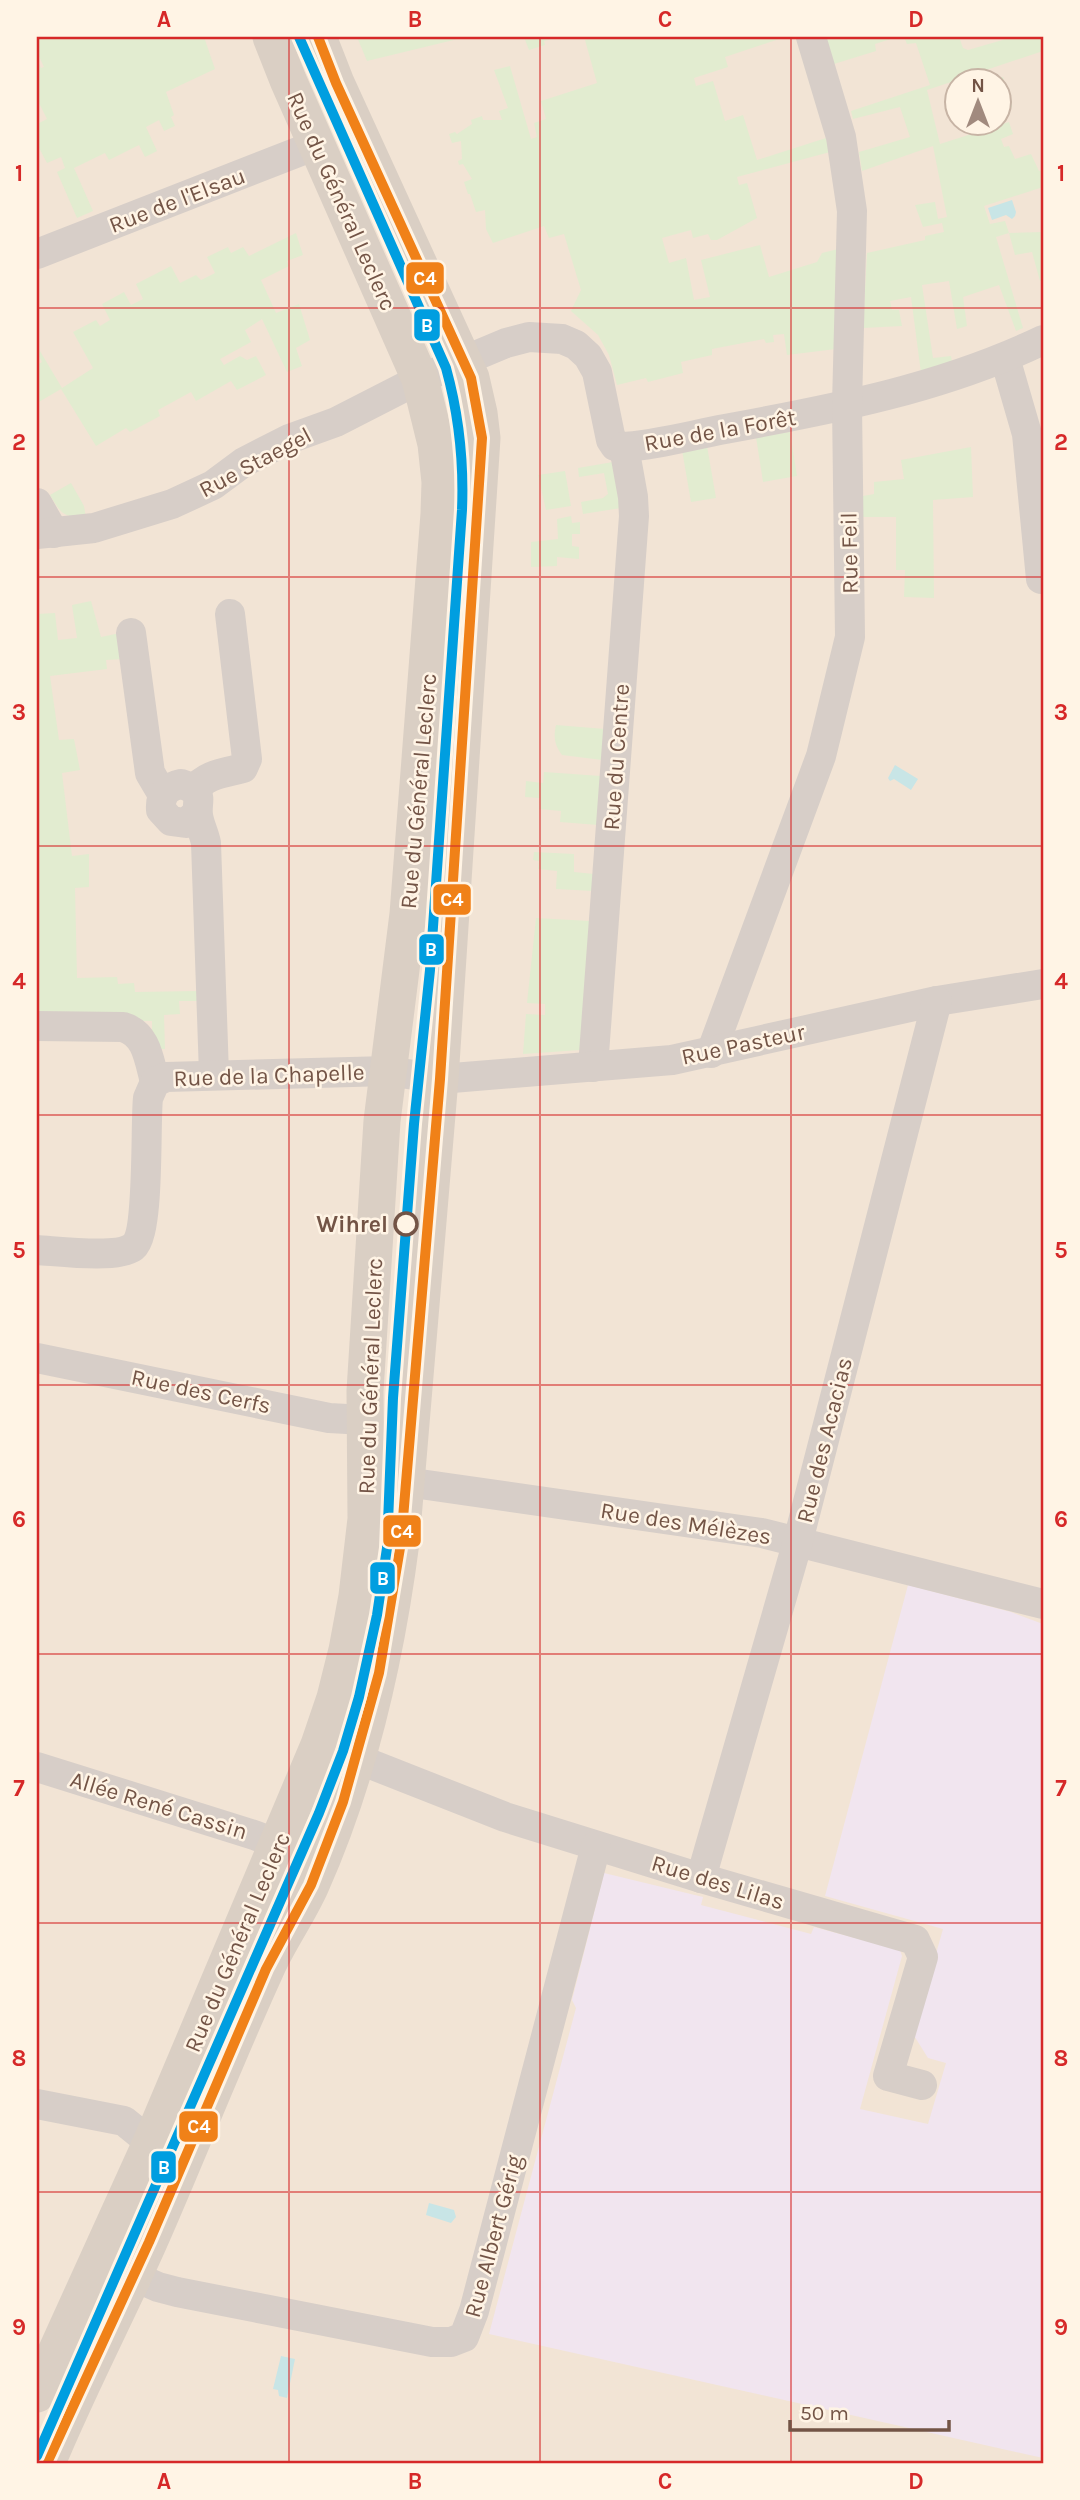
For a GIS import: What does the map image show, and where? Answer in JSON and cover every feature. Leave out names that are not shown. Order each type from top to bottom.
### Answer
[{"type":"main road","name":"Rue du Général Leclerc","points":[[37,2394],[151,2143],[320,1745],[335,1698],[357,1596],[366,1519],[365,1391],[382,1121],[408,915],[417,812],[439,514],[436,444],[420,379],[271,37]]},
{"type":"main road","name":"Rue du Général Leclerc","points":[[47,2463],[133,2276],[267,1967],[298,1911],[321,1860],[355,1758],[376,1683],[393,1602],[406,1482],[440,1079],[482,438],[476,395],[464,360],[336,83],[318,37]]},
{"type":"street","name":"Rue Feil","points":[[711,1053],[821,756],[850,637],[847,405],[852,231],[850,188],[836,117],[811,37]]},
{"type":"street","name":"Rue de l'Elsau","points":[[37,254],[316,145]]},
{"type":"street","name":"Rue de la Forêt","points":[[464,360],[528,337],[562,339],[576,345],[588,356],[597,372],[612,444],[624,447],[847,405],[963,374],[1043,340]]},
{"type":"street","points":[[1005,358],[1027,434],[1041,579]]},
{"type":"street","name":"Rue Staegel","points":[[46,534],[106,526],[173,504],[213,485],[244,462],[289,439],[336,422],[464,360]]},
{"type":"street","name":"Rue du Centre","points":[[593,1067],[634,516],[634,497],[624,447]]},
{"type":"street","points":[[37,503],[46,534]]},
{"type":"street","points":[[131,633],[150,774],[163,795],[161,810],[171,821],[186,823],[204,780],[243,768],[247,759],[230,614]]},
{"type":"street","points":[[196,802],[206,843],[214,1074]]},
{"type":"street","name":"Rue Pasteur","points":[[440,1079],[672,1060],[937,1001],[1043,984]]},
{"type":"street","name":"Rue des Acacias","points":[[701,1878],[798,1541],[937,1001]]},
{"type":"street","points":[[37,1026],[132,1029],[143,1041],[155,1082]]},
{"type":"street","name":"Rue de la Chapelle","points":[[37,1250],[108,1252],[127,1249],[136,1242],[143,1217],[148,1098],[155,1082],[166,1077],[388,1071],[440,1079]]},
{"type":"street","name":"Rue des Cerfs","points":[[37,1358],[329,1418],[365,1420]]},
{"type":"street","name":"Rue des Mélèzes","points":[[406,1482],[740,1530],[798,1541],[1043,1604]]},
{"type":"street","name":"Rue des Lilas","points":[[355,1758],[505,1816],[596,1846],[915,1940],[923,1957],[888,2076],[922,2085]]},
{"type":"street","name":"Allée René Cassin","points":[[37,1767],[279,1843],[321,1860]]},
{"type":"street","name":"Rue Albert Gérig","points":[[133,2276],[177,2292],[432,2342],[451,2342],[464,2337],[468,2331],[596,1846]]},
{"type":"street","points":[[37,2104],[124,2120],[151,2143]]},
{"type":"shaded area","points":[[37,37],[1043,37],[1043,2463],[37,2463]]},
{"type":"shaded area","points":[[908,1585],[1011,1612],[1043,1624],[1043,2458],[489,2334],[576,2008],[572,2000],[604,1873],[703,1897],[701,1905],[811,1934],[814,1927],[900,1950],[902,1956],[860,2109],[928,2124],[946,2063],[928,2058],[913,2034],[943,1929],[825,1896]]},
{"type":"green space","points":[[37,37],[204,37],[215,69],[166,92],[175,126],[164,131],[159,120],[146,127],[157,151],[145,157],[139,145],[109,160],[105,153],[74,168],[93,211],[77,218],[57,172],[65,168],[61,157],[47,163],[37,144],[37,124],[47,119],[37,99],[37,60],[41,68],[44,67],[37,52]]},
{"type":"green space","points":[[357,37],[461,37],[462,38],[367,61]]},
{"type":"green space","points":[[524,37],[559,37],[544,41],[545,45],[529,50]]},
{"type":"green space","points":[[593,37],[719,37],[721,40],[730,37],[785,37],[725,57],[728,67],[694,78],[696,86],[713,81],[725,121],[743,115],[757,160],[826,138],[830,152],[737,177],[739,185],[747,183],[757,218],[717,240],[711,240],[708,234],[693,238],[691,230],[662,238],[669,263],[686,258],[694,300],[710,297],[701,260],[760,245],[769,277],[817,262],[822,253],[838,249],[836,349],[787,355],[784,334],[773,335],[774,342],[766,343],[764,339],[712,349],[712,355],[681,362],[683,373],[648,382],[646,378],[617,385],[609,355],[598,335],[571,311],[581,290],[564,234],[549,238],[544,226],[493,243],[486,229],[485,210],[476,212],[464,182],[472,179],[463,164],[459,165],[458,161],[462,159],[461,141],[452,143],[449,134],[457,134],[472,124],[471,120],[482,116],[483,120],[502,120],[499,111],[508,108],[494,70],[510,66],[531,139],[537,137],[534,123],[546,119],[541,101],[597,83],[585,40]]},
{"type":"green space","points":[[825,37],[838,37],[843,40],[852,37],[897,37],[875,44],[876,51],[834,64]]},
{"type":"green space","points":[[904,37],[959,37],[963,48],[968,50],[1013,37],[1043,37],[1043,51],[998,66],[944,66],[944,84],[927,90],[940,144],[965,136],[1008,136],[1001,139],[1004,147],[1009,146],[1015,159],[1031,154],[1039,171],[1043,170],[1043,187],[984,206],[990,224],[1005,221],[1009,233],[996,237],[1023,328],[1016,331],[999,285],[963,297],[967,326],[957,329],[949,281],[922,285],[933,358],[951,356],[952,362],[921,373],[911,297],[890,301],[892,310],[899,310],[902,326],[863,328],[867,253],[925,240],[925,236],[944,232],[942,223],[923,227],[915,205],[935,202],[938,219],[947,217],[933,146],[862,171],[859,152],[910,137],[900,107],[853,119],[851,111],[930,85],[916,43],[907,44]]},
{"type":"green space","points":[[1043,232],[1043,280],[1040,281],[1032,252],[1015,255],[1009,233]]},
{"type":"green space","points":[[296,233],[303,255],[287,261],[289,266],[261,280],[276,313],[299,304],[310,340],[296,348],[302,366],[287,372],[262,319],[245,330],[251,342],[220,359],[224,365],[240,356],[247,360],[256,356],[266,375],[237,390],[231,381],[196,401],[191,392],[158,410],[160,416],[130,432],[126,428],[96,446],[61,389],[37,403],[37,365],[42,362],[37,346],[62,388],[93,368],[73,332],[96,320],[100,326],[110,320],[102,304],[124,292],[131,305],[143,299],[136,284],[171,266],[180,283],[196,275],[201,280],[215,273],[207,257],[228,247],[231,253],[243,247],[249,256]]},
{"type":"green space","points":[[790,432],[797,476],[763,482],[756,437]]},
{"type":"green space","points":[[707,446],[716,498],[691,502],[682,450]]},
{"type":"green space","points":[[971,447],[973,497],[933,500],[934,598],[904,597],[905,570],[896,570],[896,517],[863,517],[863,496],[874,494],[874,482],[904,479],[901,460]]},
{"type":"green space","points":[[613,462],[621,508],[583,514],[581,502],[603,498],[608,494],[604,473],[579,477],[578,468]]},
{"type":"green space","points":[[565,471],[571,506],[546,510],[538,475]]},
{"type":"green space","points":[[71,483],[84,506],[86,518],[63,513],[50,495]]},
{"type":"green space","points":[[571,516],[572,523],[580,522],[580,534],[572,534],[572,546],[579,547],[579,559],[557,557],[557,566],[531,567],[531,542],[558,539],[557,519]]},
{"type":"green space","points":[[91,601],[101,637],[120,633],[124,659],[106,660],[107,669],[50,676],[59,740],[74,739],[80,770],[62,773],[72,856],[89,854],[89,887],[75,888],[77,978],[117,977],[118,984],[134,983],[135,992],[198,991],[198,1001],[179,1001],[180,1014],[164,1015],[165,1049],[152,1049],[152,1021],[37,1020],[37,614],[55,613],[58,640],[77,638],[72,605]]},
{"type":"green space","points":[[556,725],[605,729],[602,760],[562,755],[555,741]]},
{"type":"green space","points":[[544,772],[601,776],[598,825],[560,822],[561,811],[539,809],[540,798],[525,797],[526,781],[543,783]]},
{"type":"green space","points":[[534,852],[574,854],[574,872],[594,874],[593,891],[556,889],[557,871],[538,869],[539,861],[533,860]]},
{"type":"green space","points":[[536,918],[590,921],[580,1050],[523,1054],[526,1014],[545,1015],[545,1004],[527,1003]]},
{"type":"water","points":[[1012,200],[1016,212],[1012,219],[1006,215],[992,220],[988,208]]},
{"type":"water","points":[[895,765],[918,779],[911,790],[888,778]]},
{"type":"water","points":[[429,2203],[454,2210],[456,2217],[451,2223],[426,2215]]},
{"type":"water","points":[[281,2356],[295,2359],[287,2398],[279,2396],[278,2390],[273,2389]]},
{"type":"transit line","name":"B","points":[[37,2456],[319,1813],[343,1751],[359,1697],[377,1615],[387,1548],[393,1398],[414,1124],[430,970],[462,510],[461,456],[446,368],[299,37]]},
{"type":"transit line","name":"C4","points":[[47,2463],[149,2242],[266,1969],[311,1885],[343,1802],[379,1673],[401,1542],[440,1079],[482,438],[471,378],[336,83],[318,37]]},
{"type":"place","name":"Wihrel","points":[[406,1224]]}]
